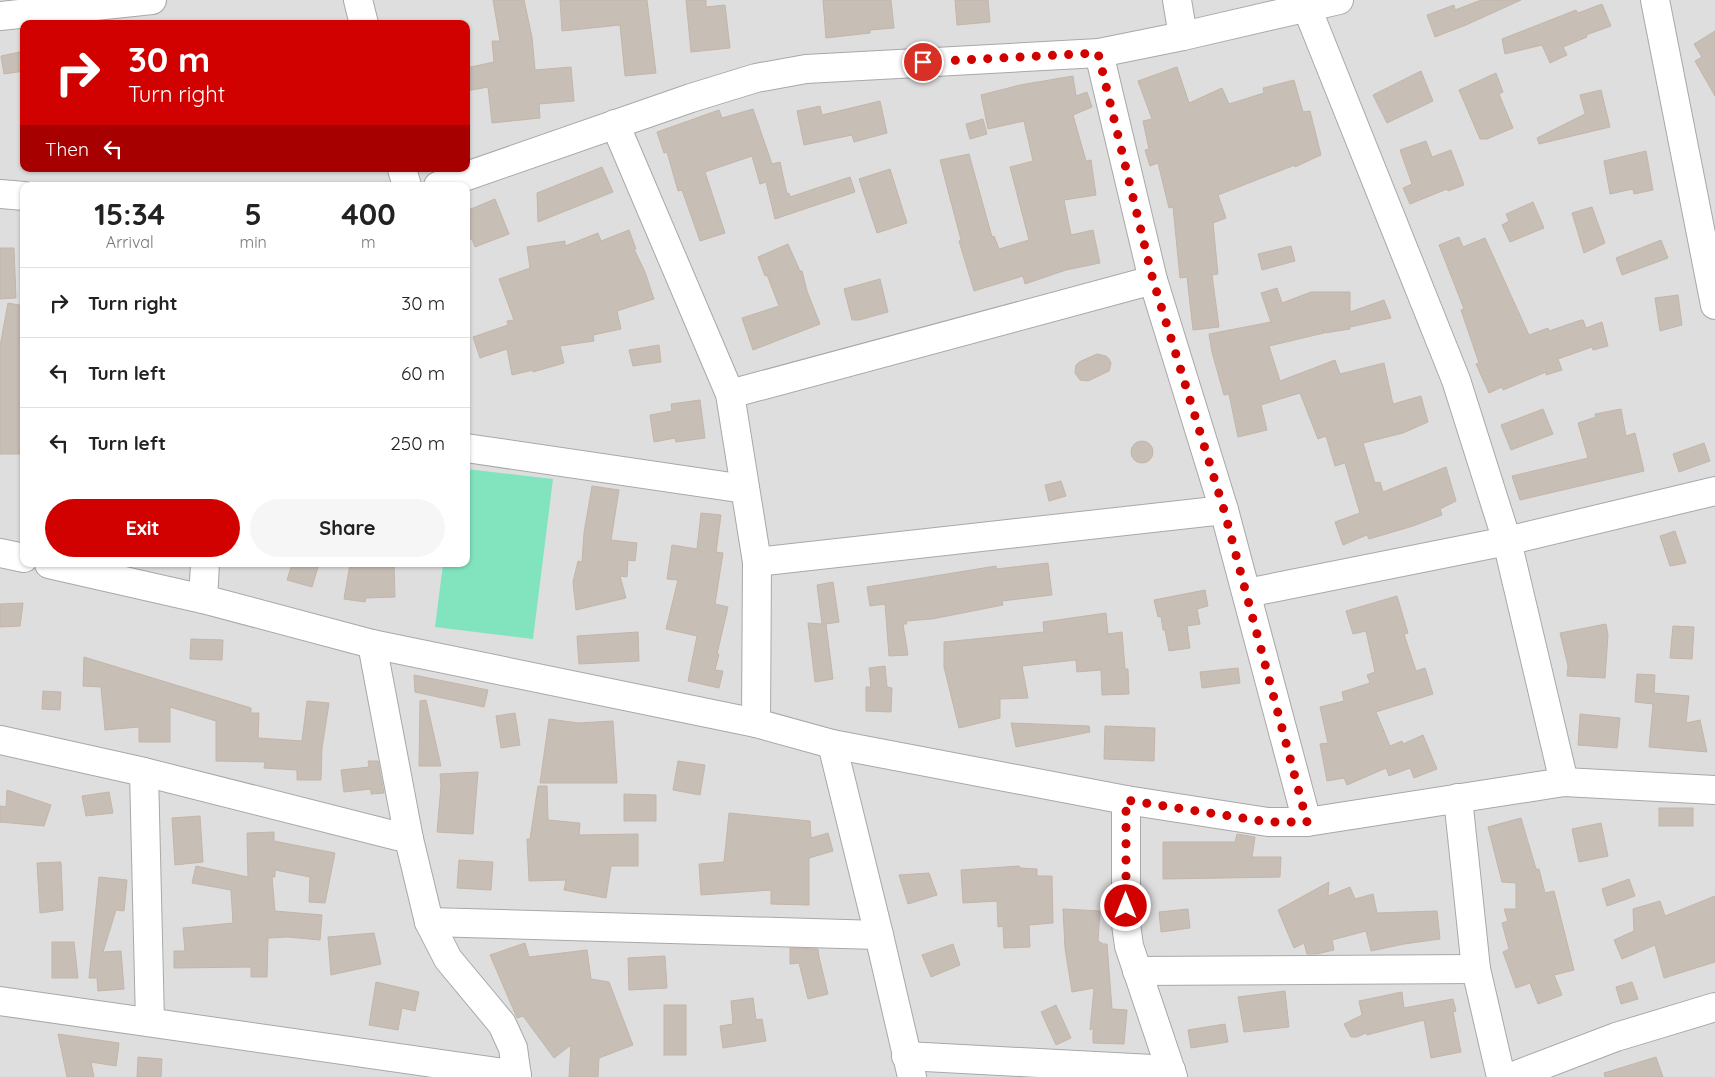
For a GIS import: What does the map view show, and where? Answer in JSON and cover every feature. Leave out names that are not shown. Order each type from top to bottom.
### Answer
[{"type":"street","points":[[0,16],[152,0]]},
{"type":"street","points":[[358,0],[363,20]]},
{"type":"street","points":[[1177,0],[1182,36]]},
{"type":"street","points":[[449,182],[691,98],[756,78],[806,69],[1098,53],[1339,0]]},
{"type":"street","points":[[1655,0],[1709,240],[1715,305]]},
{"type":"street","points":[[1307,8],[1450,365],[1507,541],[1564,782]]},
{"type":"street","points":[[1098,53],[1153,280],[1224,510],[1307,822]]},
{"type":"street","points":[[615,124],[730,394],[757,562],[756,723]]},
{"type":"street","points":[[0,194],[20,196]]},
{"type":"street","points":[[730,394],[1153,280]]},
{"type":"street","points":[[470,449],[745,489]]},
{"type":"street","points":[[1247,593],[1507,541],[1715,491]]},
{"type":"street","points":[[757,562],[1224,510]]},
{"type":"street","points":[[0,552],[20,557]]},
{"type":"street","points":[[62,567],[202,599],[372,644],[756,723],[832,744],[1126,800],[1262,821],[1307,822],[1564,782],[1715,790]]},
{"type":"street","points":[[202,599],[204,567]]},
{"type":"street","points":[[0,1001],[518,1076],[513,1048],[502,1024],[448,959],[429,922],[409,839],[372,644]]},
{"type":"street","points":[[0,740],[144,772],[409,839]]},
{"type":"street","points":[[832,744],[880,935],[909,1066],[1172,1074],[1129,946],[1126,924],[1126,800]]},
{"type":"street","points":[[144,772],[150,1022]]},
{"type":"street","points":[[1458,798],[1476,969],[1501,1077]]},
{"type":"street","points":[[429,922],[880,935]]},
{"type":"street","points":[[1137,971],[1476,969]]},
{"type":"street","points":[[1511,1077],[1616,1037],[1715,1007]]},
{"type":"shaded area","points":[[0,0],[1715,0],[1715,1077],[0,1077]]},
{"type":"green space","points":[[470,469],[553,479],[533,639],[435,627],[443,567],[470,567]]},
{"type":"building","points":[[493,0],[524,0],[532,37],[535,70],[571,67],[574,101],[539,104],[540,118],[492,123],[488,87],[470,90],[470,67],[494,62],[492,41],[500,41]]},
{"type":"building","points":[[560,0],[647,0],[656,73],[625,76],[620,25],[562,31]]},
{"type":"building","points":[[686,0],[706,0],[706,7],[725,5],[730,48],[691,52]]},
{"type":"building","points":[[823,0],[891,0],[894,28],[870,30],[870,33],[826,38]]},
{"type":"building","points":[[955,0],[988,0],[990,22],[957,25]]},
{"type":"building","points":[[1481,0],[1521,0],[1435,37],[1427,15],[1454,5],[1455,10]]},
{"type":"building","points":[[1602,4],[1611,26],[1586,35],[1587,37],[1563,47],[1567,55],[1550,63],[1542,45],[1505,54],[1502,39],[1576,10],[1578,13]]},
{"type":"building","points":[[1715,31],[1715,96],[1695,61],[1702,57],[1694,44]]},
{"type":"building","points":[[20,52],[20,72],[4,74],[1,56]]},
{"type":"building","points":[[1177,67],[1189,103],[1222,88],[1229,104],[1264,93],[1263,88],[1294,80],[1303,112],[1310,111],[1321,155],[1295,167],[1295,165],[1218,195],[1226,218],[1213,223],[1218,274],[1212,275],[1219,327],[1193,330],[1187,277],[1180,278],[1173,207],[1169,208],[1158,163],[1150,166],[1145,150],[1149,149],[1143,121],[1152,119],[1138,81]]},
{"type":"building","points":[[1421,71],[1433,101],[1387,123],[1373,95]]},
{"type":"building","points":[[1496,73],[1503,92],[1499,94],[1513,128],[1487,139],[1480,139],[1459,90]]},
{"type":"building","points":[[1073,76],[1076,96],[1087,92],[1092,107],[1073,115],[1086,161],[1091,160],[1096,195],[1064,200],[1071,235],[1093,230],[1100,263],[1066,270],[1025,284],[1023,276],[974,291],[959,241],[961,240],[940,160],[969,154],[992,237],[994,236],[999,249],[1029,240],[1010,167],[1033,161],[1024,121],[988,129],[981,95],[1020,85]]},
{"type":"building","points":[[1601,90],[1610,127],[1539,144],[1537,138],[1585,114],[1580,95]]},
{"type":"building","points":[[880,101],[887,133],[854,142],[852,135],[804,145],[797,111],[820,106],[822,115]]},
{"type":"building","points":[[753,109],[772,164],[780,162],[787,194],[789,193],[790,197],[850,177],[855,192],[775,219],[766,182],[760,184],[752,156],[705,172],[725,233],[700,241],[682,190],[678,191],[667,152],[664,153],[657,132],[719,110],[722,118]]},
{"type":"building","points":[[983,119],[987,134],[970,139],[966,124]]},
{"type":"building","points":[[1426,141],[1432,157],[1451,150],[1464,185],[1448,191],[1447,189],[1410,204],[1403,188],[1412,184],[1400,150]]},
{"type":"building","points":[[1646,151],[1653,190],[1634,194],[1633,189],[1610,194],[1604,161]]},
{"type":"building","points":[[602,167],[613,192],[538,222],[537,193]]},
{"type":"building","points":[[890,169],[907,223],[877,233],[859,179]]},
{"type":"building","points":[[495,199],[509,234],[475,247],[472,239],[470,240],[470,209]]},
{"type":"building","points":[[1533,202],[1544,228],[1510,242],[1502,225],[1509,221],[1506,214]]},
{"type":"building","points":[[1592,207],[1605,243],[1584,253],[1572,213]]},
{"type":"building","points":[[629,230],[636,249],[634,249],[645,272],[654,299],[617,311],[621,329],[593,335],[594,341],[560,346],[564,363],[533,372],[533,370],[512,375],[507,349],[480,358],[473,337],[508,325],[507,321],[514,320],[499,279],[530,268],[527,247],[565,241],[565,246],[598,233],[601,241]]},
{"type":"building","points":[[1459,237],[1463,247],[1485,238],[1529,335],[1548,328],[1549,331],[1581,320],[1583,320],[1586,328],[1602,322],[1608,346],[1593,350],[1592,347],[1558,359],[1562,370],[1546,375],[1546,372],[1503,390],[1502,387],[1489,393],[1476,364],[1479,363],[1461,310],[1464,309],[1439,245]]},
{"type":"building","points":[[1661,240],[1668,258],[1622,275],[1616,258]]},
{"type":"building","points":[[788,244],[800,271],[802,271],[807,291],[820,324],[753,350],[742,318],[779,306],[758,257]]},
{"type":"building","points":[[1291,246],[1295,261],[1262,270],[1258,254]]},
{"type":"building","points":[[0,248],[14,248],[16,298],[0,299]]},
{"type":"building","points":[[880,279],[888,312],[859,320],[852,320],[844,289]]},
{"type":"building","points":[[1277,288],[1282,303],[1311,292],[1350,292],[1350,312],[1384,300],[1391,318],[1350,327],[1350,329],[1325,333],[1322,329],[1324,333],[1269,346],[1280,381],[1335,360],[1340,374],[1384,363],[1393,404],[1421,396],[1428,422],[1403,433],[1363,443],[1375,483],[1380,482],[1383,492],[1446,467],[1456,501],[1440,509],[1442,515],[1369,539],[1367,535],[1343,545],[1335,522],[1360,513],[1345,463],[1335,466],[1326,436],[1318,439],[1300,393],[1261,405],[1267,430],[1238,437],[1229,394],[1224,395],[1209,334],[1271,322],[1261,293]]},
{"type":"building","points":[[1678,295],[1682,325],[1660,331],[1655,298]]},
{"type":"building","points":[[8,303],[20,305],[20,454],[0,454],[0,346]]},
{"type":"building","points":[[659,345],[661,362],[633,366],[629,350]]},
{"type":"building","points":[[1097,354],[1106,356],[1109,359],[1111,363],[1109,371],[1088,381],[1080,380],[1075,373],[1076,365]]},
{"type":"building","points":[[700,400],[705,438],[676,442],[675,438],[654,442],[650,415],[672,411],[671,404]]},
{"type":"building","points":[[1543,409],[1553,434],[1511,450],[1501,425]]},
{"type":"building","points":[[1621,409],[1626,436],[1635,433],[1644,471],[1520,500],[1512,476],[1588,458],[1578,423],[1596,417],[1595,414]]},
{"type":"building","points":[[1142,441],[1150,444],[1153,452],[1150,460],[1142,463],[1134,460],[1131,452],[1134,444]]},
{"type":"building","points":[[1704,443],[1710,461],[1679,472],[1673,454]]},
{"type":"building","points":[[1061,481],[1066,496],[1049,501],[1045,485]]},
{"type":"building","points":[[592,486],[619,490],[611,540],[637,543],[635,561],[628,560],[627,577],[620,576],[626,598],[576,610],[573,582],[578,561],[582,562],[584,533]]},
{"type":"building","points":[[701,513],[721,515],[716,552],[723,553],[715,604],[728,607],[715,670],[723,671],[719,688],[688,681],[697,636],[666,629],[678,580],[667,579],[672,545],[697,549]]},
{"type":"building","points":[[1675,531],[1686,563],[1670,566],[1660,536]]},
{"type":"building","points":[[1048,563],[1052,595],[1002,601],[1003,605],[932,619],[906,621],[907,624],[903,624],[908,655],[889,656],[885,604],[870,606],[867,587],[996,566],[996,569]]},
{"type":"building","points":[[291,567],[318,567],[312,587],[287,580]]},
{"type":"building","points":[[349,567],[394,567],[395,597],[366,598],[365,602],[344,599]]},
{"type":"building","points":[[833,582],[839,622],[826,624],[833,679],[815,682],[808,623],[822,624],[817,585]]},
{"type":"building","points":[[1205,590],[1208,606],[1197,609],[1200,624],[1187,626],[1190,648],[1169,651],[1161,616],[1158,617],[1154,600]]},
{"type":"building","points":[[1397,596],[1408,633],[1404,634],[1416,671],[1425,668],[1433,694],[1376,712],[1390,746],[1402,741],[1403,744],[1423,735],[1437,769],[1414,778],[1410,768],[1389,776],[1386,768],[1347,785],[1344,778],[1327,781],[1320,744],[1328,743],[1320,707],[1344,701],[1342,692],[1370,683],[1367,675],[1375,672],[1366,631],[1353,634],[1346,611]]},
{"type":"building","points":[[23,603],[20,626],[0,627],[0,604]]},
{"type":"building","points":[[1106,613],[1108,634],[1122,632],[1125,669],[1128,669],[1129,694],[1102,695],[1101,670],[1077,672],[1076,660],[1022,666],[1028,698],[1000,699],[1000,718],[959,728],[944,667],[944,642],[1044,632],[1043,622]]},
{"type":"building","points":[[1606,624],[1608,635],[1605,678],[1567,676],[1568,666],[1560,633]]},
{"type":"building","points":[[1673,626],[1694,627],[1692,659],[1670,658]]},
{"type":"building","points":[[638,632],[639,661],[579,664],[577,636]]},
{"type":"building","points":[[191,639],[223,640],[222,660],[190,659]]},
{"type":"building","points":[[84,657],[251,708],[251,713],[259,713],[258,738],[302,741],[307,701],[329,703],[322,748],[321,780],[297,780],[297,770],[264,768],[265,762],[216,761],[216,721],[170,707],[170,742],[139,742],[139,727],[105,730],[101,687],[83,686]]},
{"type":"building","points":[[885,666],[887,687],[892,688],[891,712],[866,711],[866,687],[871,687],[869,668]]},
{"type":"building","points":[[1238,668],[1240,683],[1202,688],[1200,672]]},
{"type":"building","points":[[1637,674],[1655,675],[1654,693],[1689,696],[1686,723],[1700,720],[1707,752],[1649,747],[1653,704],[1635,702]]},
{"type":"building","points":[[414,675],[488,690],[484,707],[415,692]]},
{"type":"building","points":[[43,691],[61,692],[60,710],[42,709]]},
{"type":"building","points":[[426,700],[441,766],[419,766],[420,701]]},
{"type":"building","points":[[515,713],[520,745],[501,748],[496,716]]},
{"type":"building","points":[[1580,714],[1620,718],[1617,748],[1578,745]]},
{"type":"building","points":[[549,719],[578,723],[613,721],[617,783],[540,783]]},
{"type":"building","points":[[1011,723],[1089,726],[1090,732],[1016,747]]},
{"type":"building","points":[[1105,726],[1155,728],[1154,761],[1104,759]]},
{"type":"building","points":[[368,761],[378,761],[384,793],[371,794],[371,789],[344,792],[341,770],[369,767]]},
{"type":"building","points":[[678,761],[705,765],[700,795],[673,790]]},
{"type":"building","points":[[478,772],[473,834],[437,832],[441,786],[440,774]]},
{"type":"building","points":[[538,786],[547,786],[548,820],[580,823],[579,835],[638,834],[638,866],[611,866],[606,898],[564,890],[566,880],[529,881],[527,839],[530,839]]},
{"type":"building","points":[[7,790],[51,805],[44,826],[0,822],[0,806],[6,807]]},
{"type":"building","points":[[109,792],[113,813],[86,816],[82,796]]},
{"type":"building","points":[[624,794],[656,795],[656,821],[624,821]]},
{"type":"building","points":[[1659,808],[1693,808],[1693,826],[1659,826]]},
{"type":"building","points":[[729,813],[810,821],[811,838],[828,833],[833,851],[809,858],[809,905],[771,904],[771,890],[701,895],[699,864],[724,862]]},
{"type":"building","points":[[200,816],[203,862],[175,865],[172,818]]},
{"type":"building","points":[[1521,818],[1536,869],[1539,869],[1545,893],[1554,891],[1574,970],[1554,975],[1562,995],[1538,1004],[1530,983],[1516,988],[1503,952],[1509,949],[1502,923],[1508,921],[1504,909],[1516,909],[1516,883],[1502,882],[1488,827]]},
{"type":"building","points":[[1601,823],[1608,856],[1579,862],[1572,829]]},
{"type":"building","points":[[274,832],[274,841],[335,853],[325,903],[309,902],[310,877],[275,870],[275,877],[272,877],[275,911],[322,915],[320,940],[288,937],[268,938],[267,977],[251,977],[251,967],[174,968],[174,951],[185,951],[183,928],[233,923],[231,890],[192,883],[196,866],[248,877],[247,833]]},
{"type":"building","points":[[1237,834],[1255,837],[1252,857],[1281,857],[1280,877],[1163,879],[1163,842],[1235,842]]},
{"type":"building","points":[[459,860],[493,862],[491,890],[457,888]]},
{"type":"building","points":[[61,862],[63,910],[40,913],[37,863]]},
{"type":"building","points":[[1019,866],[1020,868],[1037,869],[1037,876],[1052,876],[1053,923],[1029,925],[1030,947],[1004,948],[1003,926],[998,927],[997,901],[963,903],[961,870]]},
{"type":"building","points":[[929,873],[937,895],[908,904],[899,875]]},
{"type":"building","points":[[99,877],[127,880],[124,911],[116,910],[103,952],[121,951],[124,989],[98,991],[97,978],[89,978]]},
{"type":"building","points":[[1629,879],[1635,896],[1607,906],[1602,889]]},
{"type":"building","points":[[1329,882],[1328,896],[1350,887],[1355,899],[1373,894],[1377,913],[1437,911],[1440,939],[1371,951],[1366,931],[1332,940],[1334,950],[1307,954],[1304,943],[1294,948],[1278,910]]},
{"type":"building","points":[[1715,896],[1715,962],[1664,978],[1655,945],[1622,959],[1614,940],[1634,931],[1633,909],[1660,901],[1665,916]]},
{"type":"building","points":[[1063,909],[1100,911],[1098,941],[1107,944],[1112,1009],[1127,1010],[1124,1044],[1093,1043],[1093,1028],[1090,1030],[1094,988],[1072,992],[1065,948]]},
{"type":"building","points":[[1188,909],[1190,928],[1161,932],[1159,912]]},
{"type":"building","points":[[374,933],[381,964],[331,975],[328,937]]},
{"type":"building","points":[[52,942],[74,942],[78,978],[52,978]]},
{"type":"building","points":[[525,943],[529,957],[587,950],[591,979],[609,982],[633,1045],[599,1058],[598,1077],[569,1077],[571,1045],[554,1058],[523,1016],[517,1018],[490,955]]},
{"type":"building","points":[[953,944],[960,965],[931,977],[922,955]]},
{"type":"building","points":[[790,948],[818,949],[828,994],[808,999],[799,963],[790,964]]},
{"type":"building","points":[[665,956],[667,988],[629,990],[628,958]]},
{"type":"building","points":[[376,982],[419,992],[415,1011],[402,1008],[398,1030],[369,1025]]},
{"type":"building","points":[[1632,982],[1638,999],[1621,1004],[1616,987]]},
{"type":"building","points":[[1285,991],[1289,1027],[1244,1032],[1238,997]]},
{"type":"building","points":[[1402,992],[1404,1008],[1453,999],[1456,1011],[1453,1012],[1461,1052],[1431,1058],[1424,1020],[1367,1035],[1366,1033],[1357,1037],[1351,1037],[1344,1024],[1362,1015],[1359,1001]]},
{"type":"building","points":[[753,998],[756,1020],[762,1019],[766,1041],[723,1048],[720,1026],[733,1024],[731,1001]]},
{"type":"building","points":[[664,1005],[686,1005],[686,1055],[664,1055]]},
{"type":"building","points":[[1056,1005],[1071,1038],[1056,1045],[1041,1012]]},
{"type":"building","points":[[1225,1024],[1228,1042],[1191,1048],[1188,1030]]},
{"type":"building","points":[[58,1034],[119,1043],[116,1066],[91,1062],[94,1077],[67,1077]]},
{"type":"building","points":[[138,1057],[162,1059],[161,1077],[137,1077]]},
{"type":"building","points":[[1656,1057],[1663,1077],[1605,1077],[1604,1073]]},
{"type":"route","points":[[923,62],[1098,53],[1153,280],[1224,510],[1307,822],[1268,822],[1126,800],[1126,906]]}]
